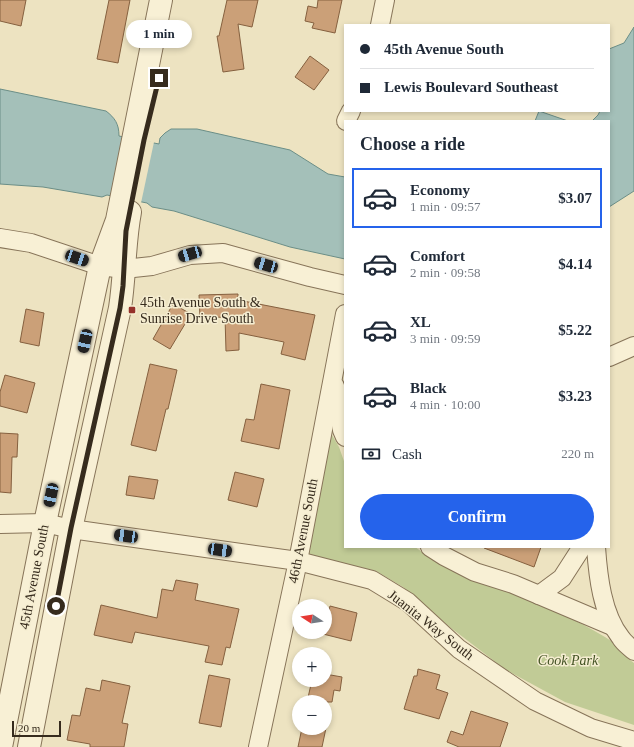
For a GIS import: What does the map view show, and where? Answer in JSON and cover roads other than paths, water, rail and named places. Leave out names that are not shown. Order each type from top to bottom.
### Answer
[{"type":"street","points":[[127,200],[139,139],[161,0]]},
{"type":"street","points":[[139,139],[162,63],[175,0]]},
{"type":"street","points":[[380,24],[386,0]]},
{"type":"street","name":"45th Avenue South","points":[[1,747],[45,523],[100,266],[117,220],[127,200]]},
{"type":"street","name":"45th Avenue South","points":[[29,747],[71,528],[120,308],[124,269],[127,200]]},
{"type":"street","points":[[0,238],[31,243],[100,266],[124,269],[152,266],[190,254],[223,253],[310,277],[344,284]]},
{"type":"street","name":"46th Avenue South","points":[[258,747],[298,561],[344,319]]},
{"type":"street","points":[[610,358],[634,346]]},
{"type":"street","points":[[333,373],[344,435]]},
{"type":"street","name":"Juanita Way South","points":[[0,524],[45,523],[298,561],[372,580],[408,602],[459,649],[535,701],[591,728],[634,741]]},
{"type":"street","points":[[432,548],[475,572],[513,584],[612,626]]},
{"type":"street","points":[[539,595],[562,578],[581,548]]},
{"type":"street","points":[[596,548],[599,583],[612,626],[621,640],[634,651]]},
{"type":"water","points":[[634,27],[634,191],[610,206],[610,120],[593,120],[600,112],[610,112],[610,49],[624,43]]},
{"type":"water","points":[[0,89],[106,111],[116,122],[119,136],[159,144],[160,138],[171,129],[197,129],[290,150],[328,174],[344,177],[344,259],[290,247],[174,211],[152,207],[147,203],[107,195],[102,197],[43,187],[0,184]]},
{"type":"water","points":[[539,112],[542,112],[565,120],[535,120]]},
{"type":"place","name":"45th Avenue South & Sunrise Drive South","points":[[132,310]]},
{"type":"park label","name":"Cook Park","points":[[568,660]]}]
